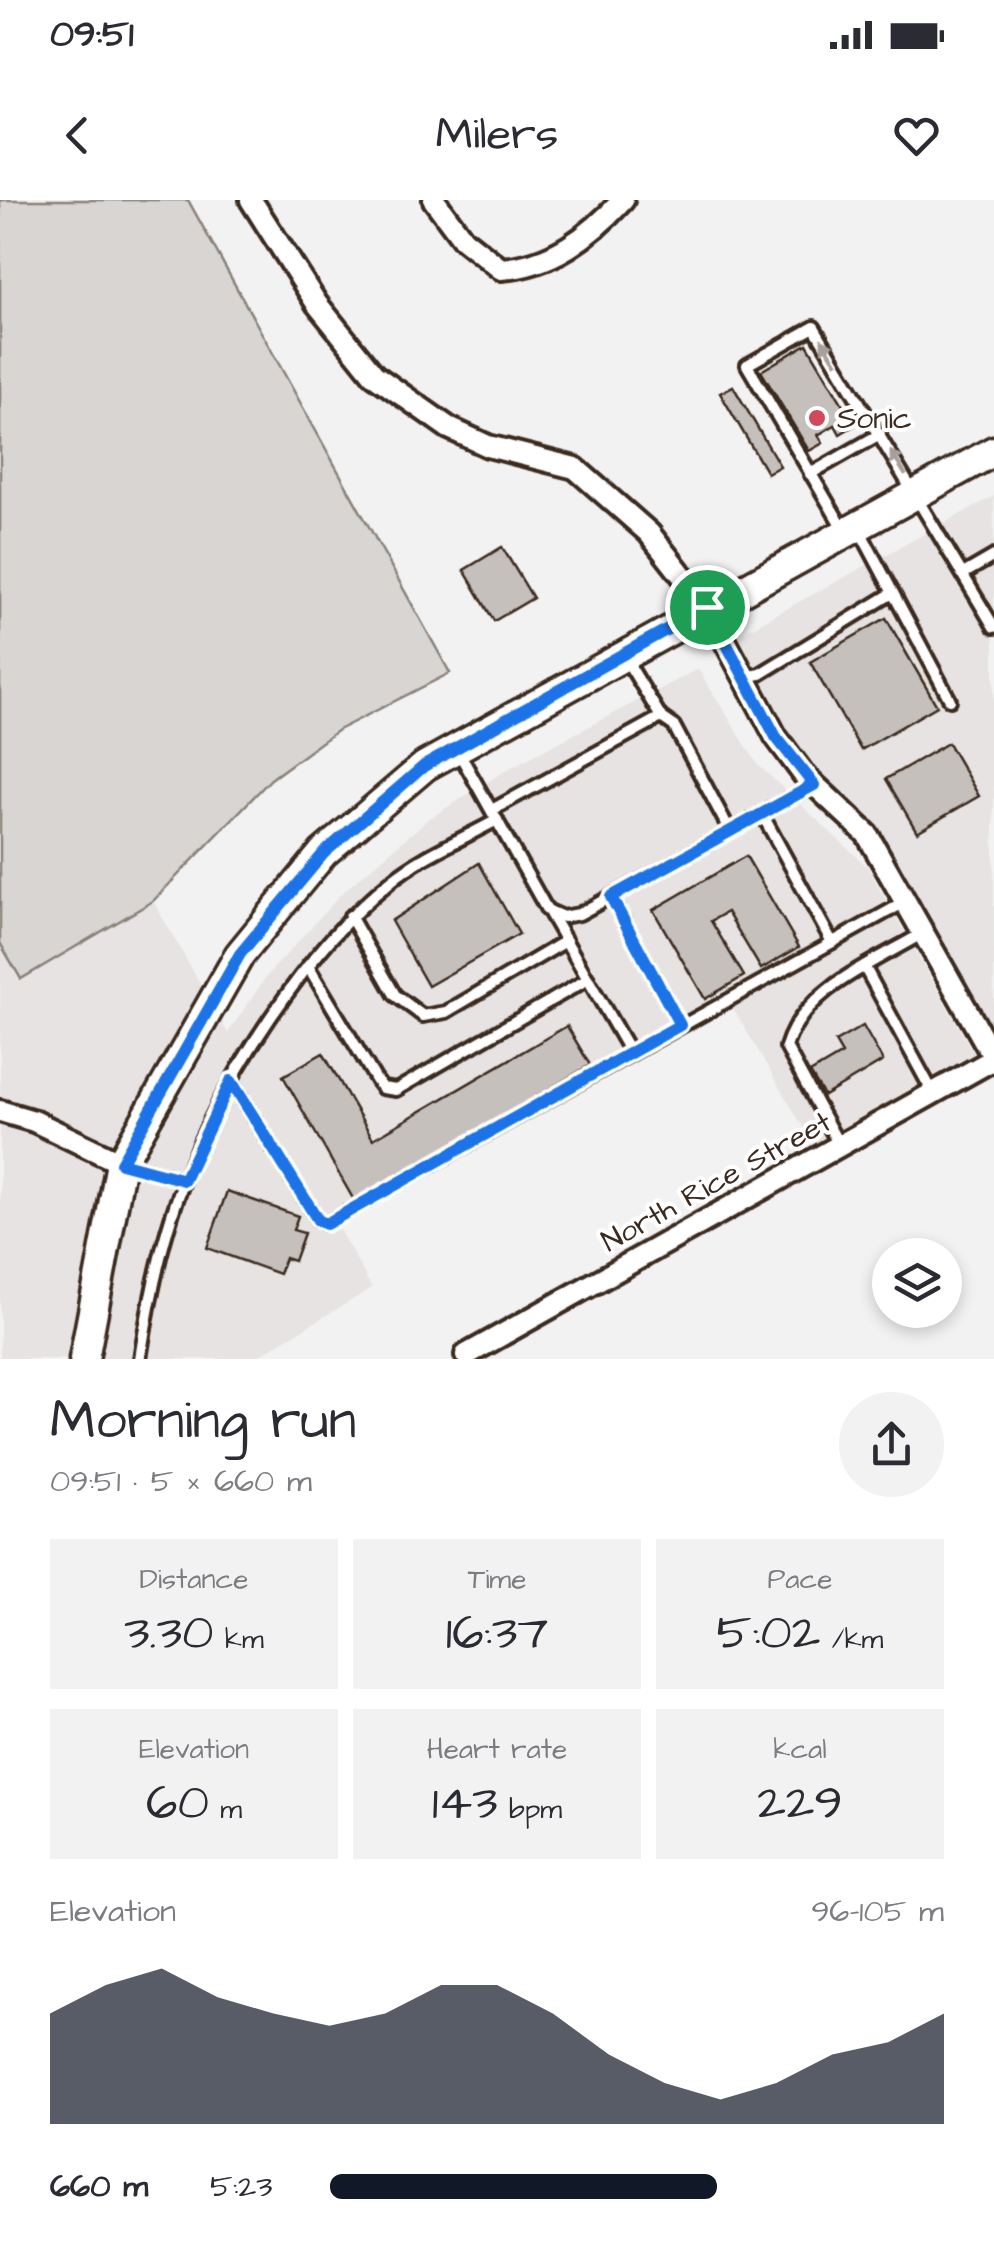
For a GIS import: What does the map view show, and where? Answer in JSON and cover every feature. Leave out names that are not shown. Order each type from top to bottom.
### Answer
[{"type":"main road","points":[[84,1359],[121,1163],[240,954],[324,853],[424,766],[994,451]]},
{"type":"street","points":[[251,200],[325,315],[374,375],[448,428],[519,456],[575,468],[649,533],[707,607],[776,737],[814,785],[868,834],[994,1058]]},
{"type":"street","points":[[434,200],[472,248],[501,269],[525,267],[571,246],[603,223],[623,200]]},
{"type":"street","name":"North Rice Street","points":[[466,1356],[994,1058]]},
{"type":"street","points":[[0,1111],[34,1120],[121,1163]]},
{"type":"lane","points":[[950,700],[891,594],[851,528],[810,474],[747,365],[814,327],[994,627]]},
{"type":"lane","points":[[810,474],[880,434]]},
{"type":"lane","points":[[963,574],[994,556]]},
{"type":"lane","points":[[744,678],[760,674],[891,594]]},
{"type":"lane","points":[[622,654],[662,716],[674,726],[730,831]]},
{"type":"lane","points":[[140,1359],[148,1306],[184,1180],[231,1081],[308,966],[350,916],[394,877],[662,716]]},
{"type":"lane","points":[[457,748],[630,1052]]},
{"type":"lane","points":[[548,910],[563,917],[578,914],[814,785]]},
{"type":"lane","points":[[762,814],[832,942]]},
{"type":"lane","points":[[611,897],[680,1025]]},
{"type":"lane","points":[[231,1081],[318,1220],[326,1224],[906,902]]},
{"type":"lane","points":[[350,916],[395,995],[424,1016],[446,1012],[566,941]]},
{"type":"lane","points":[[839,1146],[786,1047],[792,1028],[816,998],[923,932]]},
{"type":"lane","points":[[308,966],[376,1080],[382,1088],[396,1090],[588,979]]},
{"type":"lane","points":[[865,968],[933,1093]]},
{"type":"lane","points":[[121,1163],[184,1180]]},
{"type":"shaded area","points":[[0,200],[188,200],[450,673],[338,730],[271,779],[153,901],[21,979],[0,943]]},
{"type":"shaded area","points":[[994,496],[994,1029],[894,853],[855,807],[794,748],[738,635]]},
{"type":"shaded area","points":[[698,669],[758,765],[867,866],[974,1054],[813,1144],[730,1003],[337,1226],[372,1288],[253,1359],[0,1359],[0,943],[21,979],[153,901],[228,1033],[266,977],[342,893],[427,820],[508,769]]},
{"type":"building","points":[[807,344],[855,425],[840,434],[835,425],[818,435],[823,443],[809,451],[761,371]]},
{"type":"building","points":[[733,386],[780,466],[767,473],[720,393]]},
{"type":"building","points":[[502,547],[533,598],[494,621],[464,570]]},
{"type":"building","points":[[886,618],[937,706],[861,750],[810,662]]},
{"type":"building","points":[[948,743],[979,796],[917,832],[886,779]]},
{"type":"building","points":[[746,856],[799,947],[761,969],[727,912],[711,921],[744,976],[705,999],[653,910]]},
{"type":"building","points":[[479,863],[519,934],[428,986],[391,921]]},
{"type":"building","points":[[567,1026],[590,1065],[355,1202],[283,1076],[323,1053],[373,1139]]},
{"type":"building","points":[[863,1026],[883,1061],[824,1096],[810,1073],[842,1054],[835,1042]]},
{"type":"building","points":[[227,1191],[298,1216],[293,1230],[304,1233],[294,1261],[285,1258],[279,1274],[207,1248]]},
{"type":"place","name":"Sonic","points":[[817,418]]},
{"type":"route","points":[[707,607],[776,737],[814,785],[611,897],[680,1025],[326,1224],[318,1220],[231,1081],[184,1180],[121,1163],[240,954],[324,853],[424,766],[707,607]]}]
